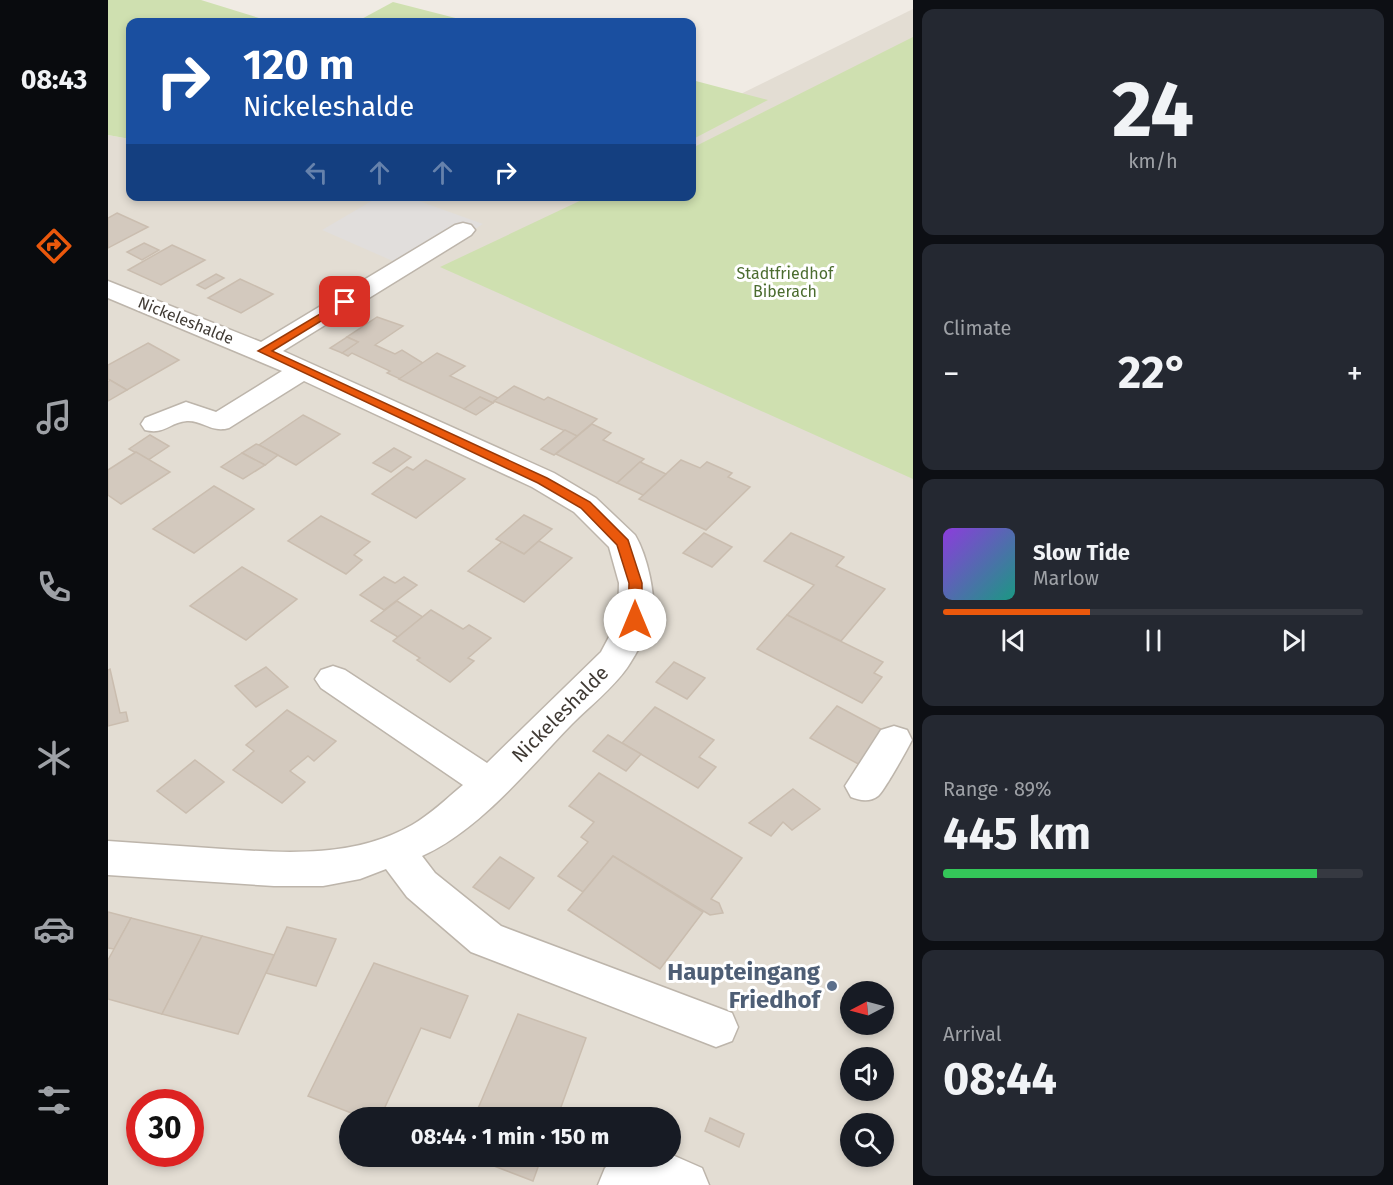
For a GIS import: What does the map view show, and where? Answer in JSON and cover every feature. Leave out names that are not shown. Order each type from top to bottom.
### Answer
[{"type":"street","points":[[263,351],[463,230]]},
{"type":"street","name":"Nickeleshalde","points":[[108,289],[263,351],[543,480],[585,505],[624,543],[635,583],[635,620],[615,660],[490,784],[448,821],[424,837],[360,862],[323,869],[274,869],[108,858]]},
{"type":"street","points":[[155,424],[186,411],[219,422],[303,370]]},
{"type":"street","points":[[333,679],[490,784]]},
{"type":"street","points":[[864,786],[894,740]]},
{"type":"street","points":[[394,850],[421,885],[486,939],[716,1027]]},
{"type":"street","points":[[622,1185],[638,1171],[671,1178],[685,1185]]},
{"type":"shaded area","points":[[913,9],[913,1185],[108,1185],[108,135],[126,138],[126,201],[696,201],[696,116]]},
{"type":"shaded area","points":[[371,201],[419,201],[483,224],[411,269],[322,230]]},
{"type":"green space","points":[[108,0],[201,0],[259,18],[126,18],[126,138],[108,135]]},
{"type":"green space","points":[[393,2],[455,18],[363,18]]},
{"type":"green space","name":"Stadtfriedhof Biberach","points":[[913,37],[913,479],[440,267],[580,201],[696,201],[696,146]]},
{"type":"green space","points":[[696,81],[768,100],[696,137]]},
{"type":"building","points":[[117,213],[148,227],[108,248],[108,218]]},
{"type":"building","points":[[144,243],[159,250],[142,260],[127,252]]},
{"type":"building","points":[[172,245],[205,260],[161,285],[128,270]]},
{"type":"building","points":[[216,274],[224,278],[205,289],[197,285]]},
{"type":"building","points":[[240,279],[273,294],[241,313],[208,298]]},
{"type":"building","points":[[377,317],[403,326],[375,345],[395,354],[402,350],[423,363],[400,379],[387,373],[390,371],[352,353],[348,356],[342,353],[358,342],[347,337]]},
{"type":"building","points":[[347,337],[358,342],[342,353],[330,348]]},
{"type":"building","points":[[148,343],[179,360],[127,390],[108,379],[108,365]]},
{"type":"building","points":[[437,353],[465,366],[450,376],[498,398],[493,403],[480,397],[464,409],[399,379]]},
{"type":"building","points":[[110,380],[127,390],[108,401],[108,382]]},
{"type":"building","points":[[514,386],[544,400],[548,397],[597,419],[577,436],[494,401]]},
{"type":"building","points":[[480,397],[493,403],[476,415],[464,409]]},
{"type":"building","points":[[303,415],[340,434],[296,465],[259,445]]},
{"type":"building","points":[[592,424],[611,433],[603,440],[644,459],[617,483],[556,454]]},
{"type":"building","points":[[565,430],[577,436],[554,455],[541,449]]},
{"type":"building","points":[[150,435],[169,446],[148,460],[129,449]]},
{"type":"building","points":[[256,444],[278,455],[265,465],[242,453]]},
{"type":"building","points":[[394,448],[411,457],[391,472],[373,463]]},
{"type":"building","points":[[136,452],[170,472],[121,504],[108,495],[108,470]]},
{"type":"building","points":[[242,453],[265,465],[243,479],[221,467]]},
{"type":"building","points":[[426,460],[465,479],[416,518],[372,494],[407,467],[413,470]]},
{"type":"building","points":[[681,460],[700,468],[707,462],[732,473],[728,477],[750,487],[706,530],[639,499]]},
{"type":"building","points":[[640,462],[666,474],[643,495],[617,483]]},
{"type":"building","points":[[214,486],[254,509],[194,553],[153,529]]},
{"type":"building","points":[[524,515],[552,529],[524,554],[496,539]]},
{"type":"building","points":[[321,516],[370,542],[354,555],[362,560],[346,574],[288,541]]},
{"type":"building","points":[[704,533],[732,547],[712,567],[683,553]]},
{"type":"building","points":[[791,533],[844,557],[836,566],[885,589],[841,641],[787,615],[814,585],[764,561]]},
{"type":"building","points":[[539,541],[572,558],[524,602],[468,571],[502,542],[524,554]]},
{"type":"building","points":[[242,567],[297,599],[246,640],[190,606]]},
{"type":"building","points":[[384,577],[395,583],[404,577],[417,585],[384,610],[360,595]]},
{"type":"building","points":[[397,601],[423,617],[398,637],[371,621]]},
{"type":"building","points":[[431,610],[463,629],[469,625],[491,638],[468,658],[474,661],[450,682],[417,660],[420,658],[393,641]]},
{"type":"building","points":[[787,615],[883,662],[874,673],[882,677],[862,703],[757,649]]},
{"type":"building","points":[[674,662],[705,678],[687,699],[656,682]]},
{"type":"building","points":[[266,667],[288,687],[256,707],[235,686]]},
{"type":"building","points":[[110,669],[120,713],[126,712],[128,721],[108,726],[108,670]]},
{"type":"building","points":[[837,706],[890,734],[864,767],[810,738]]},
{"type":"building","points":[[655,707],[714,740],[699,757],[716,767],[698,788],[622,743]]},
{"type":"building","points":[[287,710],[336,741],[314,761],[308,756],[290,771],[305,782],[282,803],[233,770],[254,751],[246,745]]},
{"type":"building","points":[[608,735],[641,754],[626,771],[593,751]]},
{"type":"building","points":[[195,760],[224,782],[186,813],[157,791]]},
{"type":"building","points":[[599,773],[742,858],[711,899],[719,903],[723,913],[710,915],[613,856],[583,892],[558,876],[588,842],[581,837],[594,822],[569,806]]},
{"type":"building","points":[[793,789],[820,809],[792,830],[783,822],[771,836],[749,823]]},
{"type":"building","points":[[613,856],[703,912],[660,969],[568,910]]},
{"type":"building","points":[[500,857],[534,878],[509,909],[473,887]]},
{"type":"building","points":[[108,912],[131,918],[114,949],[108,948]]},
{"type":"building","points":[[131,918],[202,936],[162,1014],[108,999],[108,960]]},
{"type":"building","points":[[287,927],[336,939],[316,986],[266,973]]},
{"type":"building","points":[[202,936],[274,955],[238,1034],[162,1014]]},
{"type":"building","points":[[374,963],[468,996],[450,1038],[421,1028],[385,1107],[339,1108],[308,1096]]},
{"type":"building","points":[[518,1014],[586,1038],[561,1107],[479,1107]]},
{"type":"building","points":[[710,1118],[744,1134],[739,1147],[705,1131]]},
{"type":"building","points":[[497,1167],[538,1167],[533,1181]]},
{"type":"place","name":"Haupteingang Friedhof","points":[[832,986]]},
{"type":"route","points":[[345,302],[263,351],[543,480],[585,505],[624,543],[635,583],[635,620]]}]
